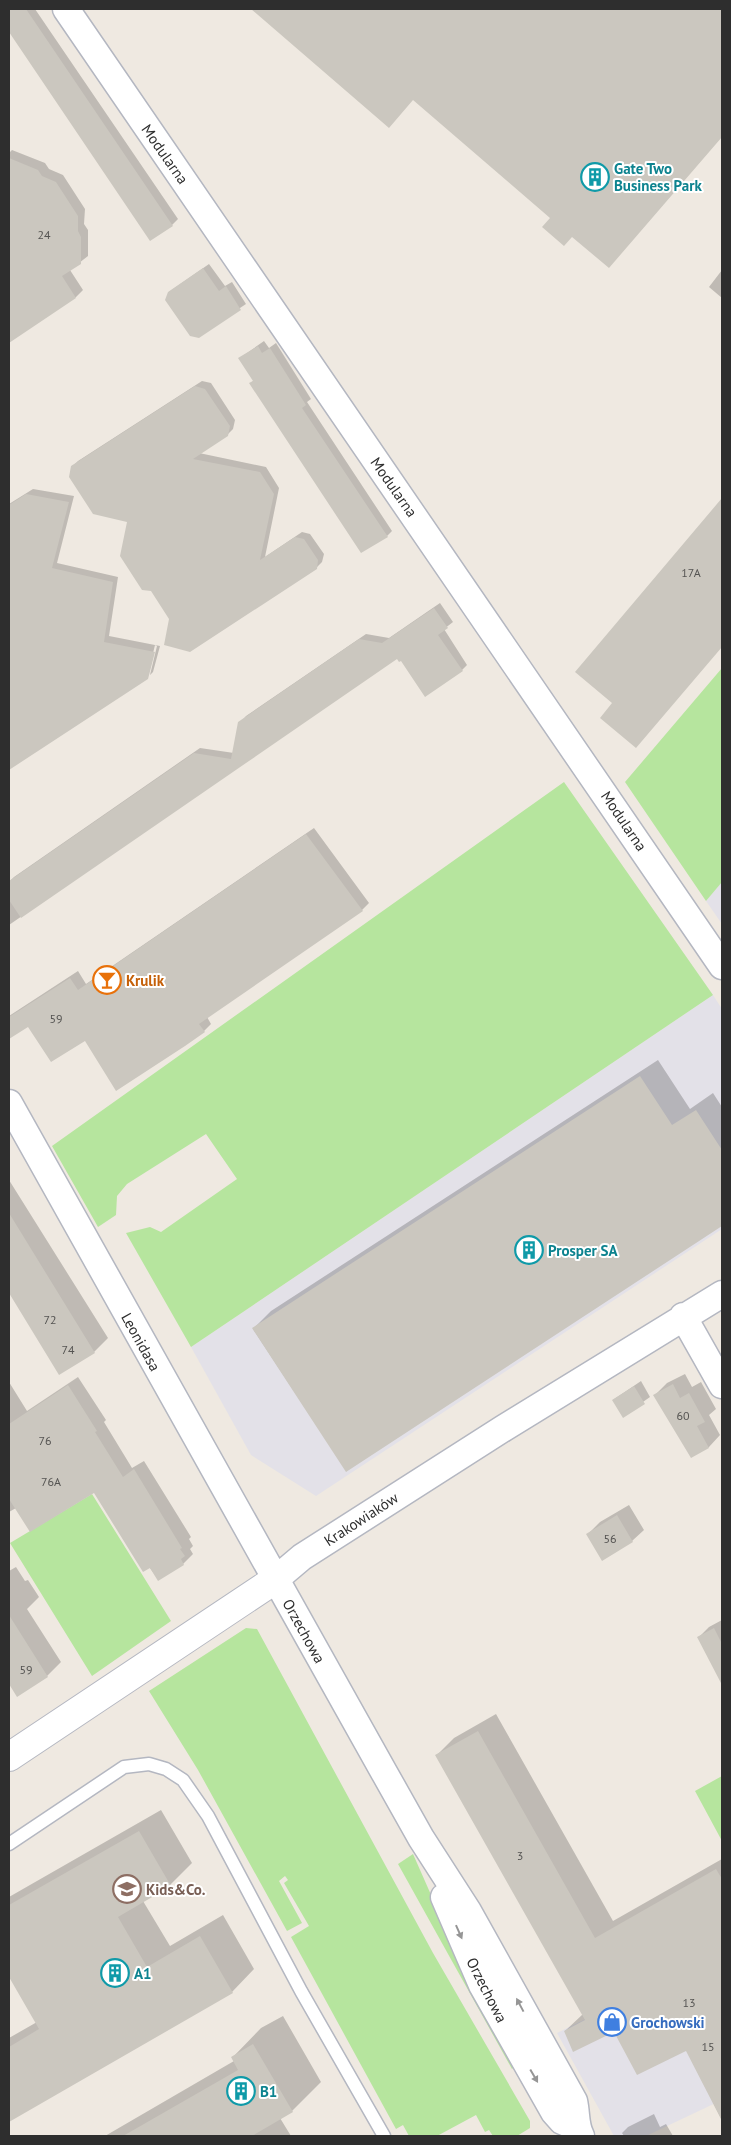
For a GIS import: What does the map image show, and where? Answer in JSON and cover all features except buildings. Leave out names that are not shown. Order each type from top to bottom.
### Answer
[{"type":"street","name":"Modularna","points":[[66,9],[722,966]]},
{"type":"street","name":"Leonidasa","points":[[9,1103],[276,1580]]},
{"type":"street","name":"Krakowiaków","points":[[10,1753],[276,1580],[302,1557],[684,1316],[722,1294]]},
{"type":"street","points":[[684,1316],[722,1386]]},
{"type":"street","name":"Orzechowa","points":[[276,1580],[421,1838],[453,1920],[482,1985],[554,2112],[572,2133]]},
{"type":"lane","points":[[9,1844],[124,1767],[149,1764],[166,1769],[183,1780],[208,1816],[300,1991],[384,2136]]},
{"type":"shaded area","points":[[722,882],[722,924],[706,901]]},
{"type":"shaded area","name":"Prosper SA","points":[[713,995],[722,1009],[722,1229],[316,1496],[251,1455],[191,1347]]},
{"type":"shaded area","points":[[722,1952],[722,2100],[646,2136],[614,2136],[557,2033]]},
{"type":"green space","points":[[722,668],[722,882],[706,901],[625,782]]},
{"type":"green space","points":[[564,782],[713,995],[191,1347],[126,1233],[150,1227],[161,1232],[237,1179],[206,1134],[127,1184],[117,1196],[116,1215],[98,1227],[52,1146]]},
{"type":"green space","points":[[92,1494],[171,1621],[92,1676],[10,1543]]},
{"type":"green space","points":[[246,1628],[257,1629],[433,1953],[530,2121],[530,2128],[517,2136],[493,2136],[489,2130],[485,2132],[476,2115],[437,2136],[409,2136],[403,2125],[396,2129],[291,1937],[309,1926],[284,1883],[288,1880],[285,1876],[279,1881],[302,1923],[287,1931],[198,1770],[149,1691]]},
{"type":"green space","points":[[722,1776],[722,1841],[695,1791]]},
{"type":"green space","points":[[413,1854],[458,1956],[516,2065],[512,2069],[398,1864]]},
{"type":"place","name":"Gate Two Business Park","points":[[595,177]]},
{"type":"place","name":"Krulik","points":[[107,980]]},
{"type":"place","name":"Prosper SA","points":[[529,1250]]},
{"type":"place","name":"Kids&Co.","points":[[127,1889]]},
{"type":"place","name":"A1","points":[[115,1973]]},
{"type":"place","name":"Grochowski","points":[[612,2022]]},
{"type":"place","name":"B1","points":[[241,2091]]}]
